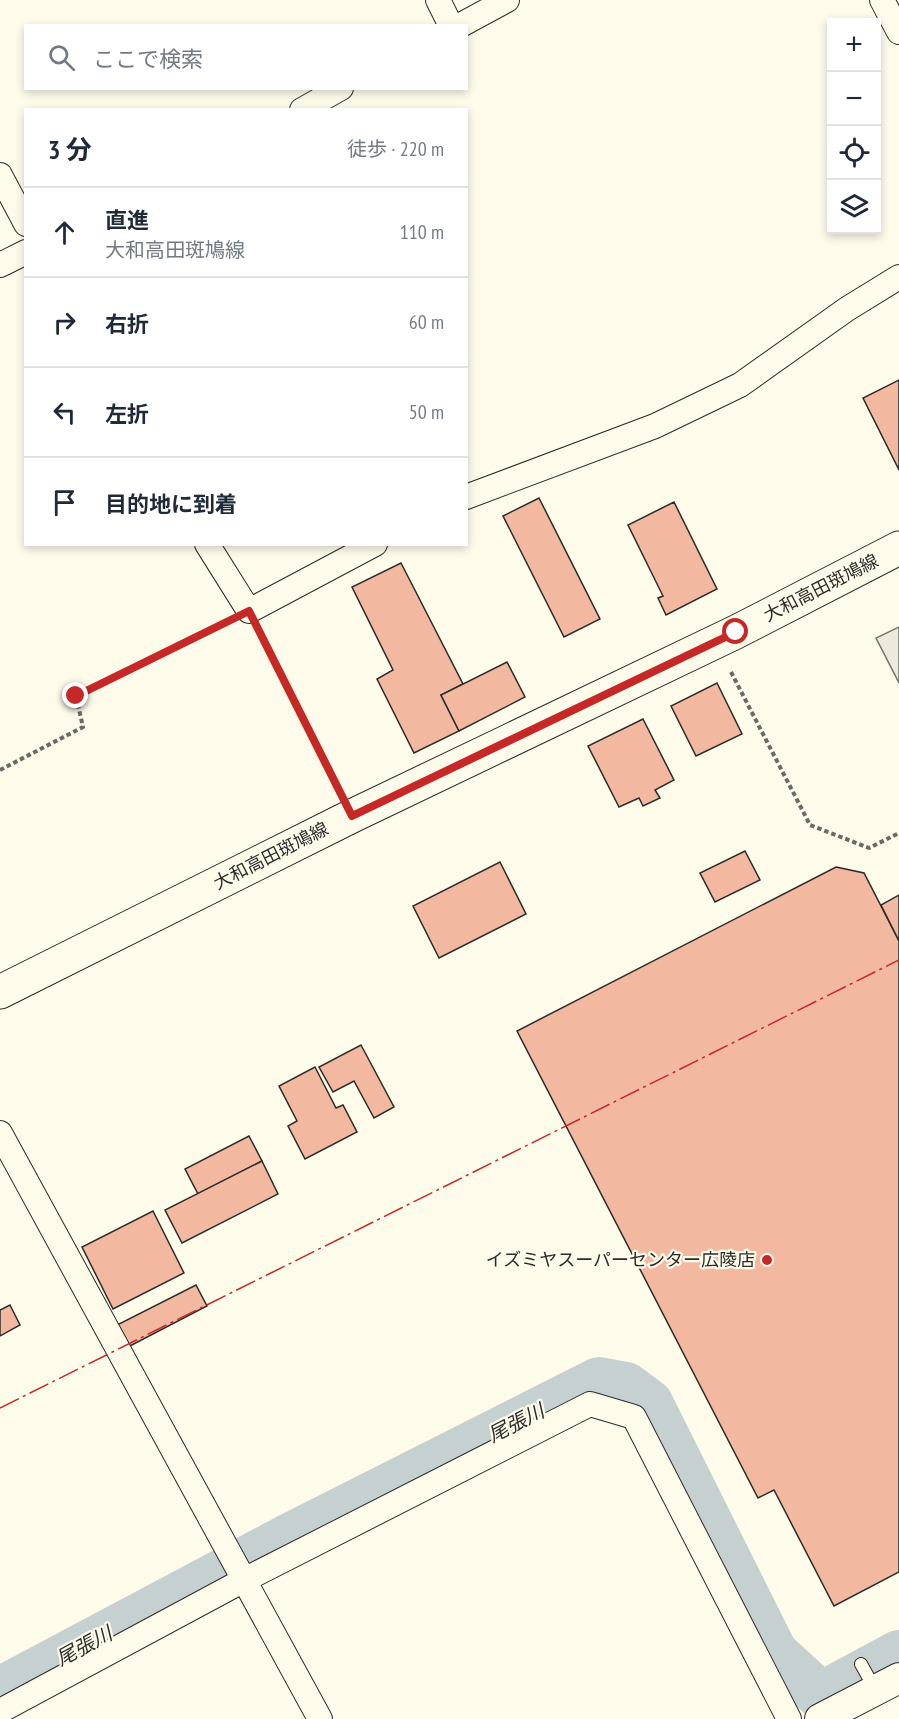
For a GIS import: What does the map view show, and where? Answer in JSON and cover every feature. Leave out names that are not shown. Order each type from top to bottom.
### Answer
[{"type":"main road","name":"大和高田斑鳩線","points":[[0,992],[352,816],[736,632],[899,548]]},
{"type":"street","points":[[438,0],[450,24]]},
{"type":"street","points":[[463,24],[507,0]]},
{"type":"street","points":[[882,0],[899,32]]},
{"type":"street","points":[[306,108],[337,90]]},
{"type":"street","points":[[0,175],[24,220]]},
{"type":"street","points":[[0,265],[24,253]]},
{"type":"street","points":[[468,496],[656,426],[740,385],[847,309],[899,277]]},
{"type":"street","points":[[208,546],[249,611],[371,546]]},
{"type":"street","points":[[0,1132],[320,1719]]},
{"type":"street","points":[[0,1711],[244,1581],[590,1404],[634,1417],[789,1719]]},
{"type":"street","points":[[820,1719],[881,1682]]},
{"type":"lane","points":[[861,1664],[881,1682]]},
{"type":"path","points":[[0,770],[83,727],[76,696],[249,611],[352,816]]},
{"type":"path","points":[[731,672],[810,825],[868,848],[899,833]]},
{"type":"shaded area","points":[[899,627],[899,683],[876,638]]},
{"type":"building","points":[[899,380],[899,470],[863,398]]},
{"type":"building","points":[[539,498],[600,619],[564,637],[503,516]]},
{"type":"building","points":[[674,502],[717,589],[666,615],[658,598],[663,596],[628,525]]},
{"type":"building","points":[[401,563],[463,684],[441,695],[459,731],[414,753],[377,679],[393,670],[352,587]]},
{"type":"building","points":[[507,662],[525,697],[459,731],[441,695]]},
{"type":"building","points":[[717,683],[742,734],[696,756],[671,706]]},
{"type":"building","points":[[643,719],[674,780],[655,790],[660,798],[643,806],[639,798],[619,807],[588,746]]},
{"type":"building","points":[[745,851],[760,880],[715,902],[700,873]]},
{"type":"building","points":[[500,862],[526,914],[439,958],[413,906]]},
{"type":"building","name":"イズミヤスーパーセンター広陵店","points":[[836,867],[864,873],[899,941],[899,1572],[834,1606],[774,1490],[758,1498],[517,1031]]},
{"type":"building","points":[[899,895],[899,941],[881,905]]},
{"type":"building","points":[[361,1045],[394,1107],[374,1118],[354,1081],[333,1092],[319,1067]]},
{"type":"building","points":[[315,1067],[336,1108],[343,1105],[357,1132],[305,1159],[288,1126],[297,1121],[279,1086]]},
{"type":"building","points":[[249,1136],[262,1161],[198,1194],[185,1169]]},
{"type":"building","points":[[262,1161],[278,1194],[182,1243],[165,1210]]},
{"type":"building","points":[[153,1211],[184,1273],[113,1309],[82,1247]]},
{"type":"building","points":[[196,1285],[207,1306],[128,1347],[117,1325]]},
{"type":"building","points":[[10,1305],[20,1325],[0,1336],[0,1310]]},
{"type":"waterway","name":"尾張川","points":[[0,1691],[288,1538],[599,1381],[626,1386],[649,1403],[774,1653],[821,1696],[899,1654]]},
{"type":"power","points":[[0,1408],[899,960]]},
{"type":"place","name":"イズミヤスーパーセンター広陵店","points":[[767,1260]]},
{"type":"route","points":[[76,696],[249,611],[352,816],[736,632]]}]
